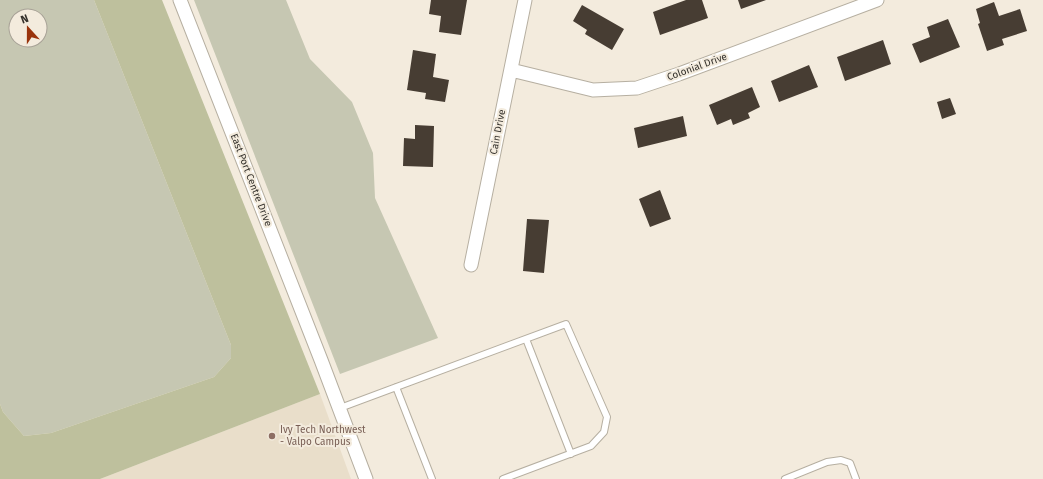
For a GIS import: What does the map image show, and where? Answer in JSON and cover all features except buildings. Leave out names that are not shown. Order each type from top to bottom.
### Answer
[{"type":"street","name":"East Port Centre Drive","points":[[180,0],[340,408],[366,479]]},
{"type":"street","name":"Cain Drive","points":[[471,265],[525,0]]},
{"type":"street","name":"Colonial Drive","points":[[511,70],[593,90],[637,88],[679,74],[878,0]]},
{"type":"lane","points":[[340,408],[566,324],[607,417],[604,432],[591,446],[503,479]]},
{"type":"lane","points":[[526,339],[571,454]]},
{"type":"lane","points":[[396,387],[432,479]]},
{"type":"lane","points":[[785,479],[827,462],[841,460],[850,463],[856,479]]},
{"type":"shaded area","name":"Ivy Tech Northwest - Valpo Campus","points":[[320,394],[351,479],[100,479]]},
{"type":"green space","points":[[0,0],[94,0],[231,345],[231,358],[214,377],[51,433],[24,436],[3,412],[0,404]]},
{"type":"green space","points":[[94,0],[162,0],[320,394],[100,479],[0,479],[0,404],[3,412],[24,436],[51,433],[214,377],[231,358],[231,345]]},
{"type":"green space","points":[[194,0],[286,0],[310,59],[352,102],[373,153],[375,198],[438,338],[340,374]]},
{"type":"place","name":"Ivy Tech Northwest - Valpo Campus","points":[[272,436]]}]
